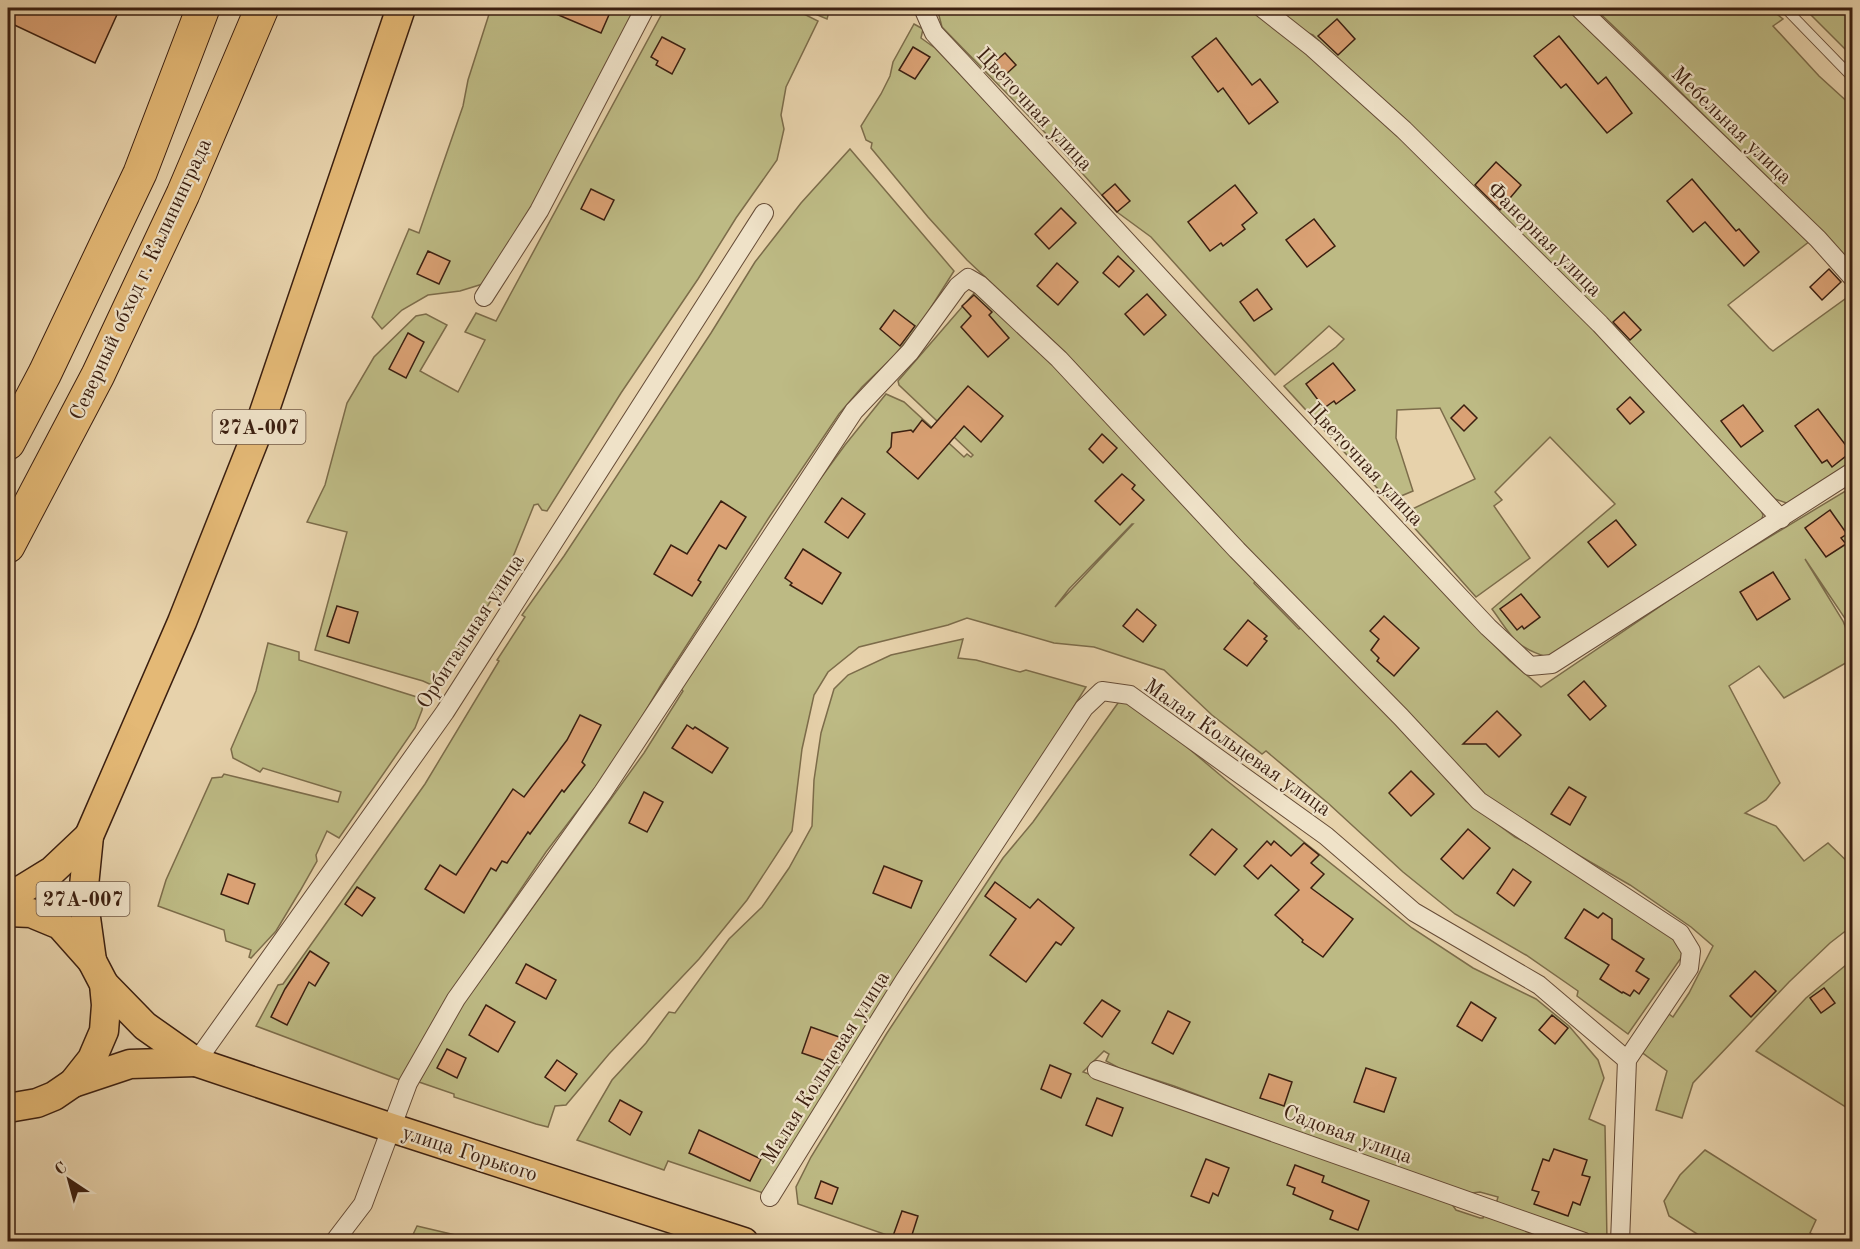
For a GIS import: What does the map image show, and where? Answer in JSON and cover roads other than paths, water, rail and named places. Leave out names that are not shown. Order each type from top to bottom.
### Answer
[{"type":"highway","points":[[8,443],[50,362],[140,173],[203,8]]},
{"type":"highway","name":"Северный обход г. Калининграда","points":[[8,546],[98,375],[183,195],[262,8]]},
{"type":"main road","name":"27А-007","points":[[98,973],[83,896],[89,836],[182,622],[257,433],[401,8]]},
{"type":"main road","name":"27А-007","points":[[8,898],[52,871],[89,836]]},
{"type":"main road","points":[[8,912],[31,913],[60,926],[145,1026],[196,1062]]},
{"type":"main road","points":[[73,1083],[92,1059],[104,1031],[106,1005],[98,973]]},
{"type":"main road","points":[[8,1108],[37,1103],[54,1096],[73,1083],[130,1064],[196,1062]]},
{"type":"main road","name":"улица Горького","points":[[196,1062],[744,1242]]},
{"type":"street","points":[[155,134],[172,68],[195,8]]},
{"type":"street","points":[[484,297],[539,211],[645,8]]},
{"type":"street","name":"Цветочная улица","points":[[922,8],[934,33],[981,84],[1463,601],[1530,666],[1552,664],[1852,472]]},
{"type":"street","name":"Фанерная улица","points":[[1262,8],[1313,48],[1404,130],[1600,324],[1781,519]]},
{"type":"street","name":"Мебельная улица","points":[[1579,8],[1818,239],[1852,277]]},
{"type":"street","name":"Орбитальная улица","points":[[196,1062],[445,712],[764,213]]},
{"type":"street","points":[[334,1242],[363,1204],[408,1083],[456,999],[603,792],[854,411],[910,352],[958,286],[968,278],[980,285],[1059,358],[1237,550],[1393,709],[1479,801],[1680,933],[1691,951],[1689,968],[1627,1060],[1620,1242]]},
{"type":"street","name":"Малая Кольцевая улица","points":[[770,1197],[917,961],[1084,708],[1102,691],[1130,695],[1326,836],[1414,912],[1539,985],[1627,1060]]},
{"type":"street","name":"Садовая улица","points":[[1097,1070],[1584,1242]]},
{"type":"lane","points":[[1785,8],[1852,77]]}]
